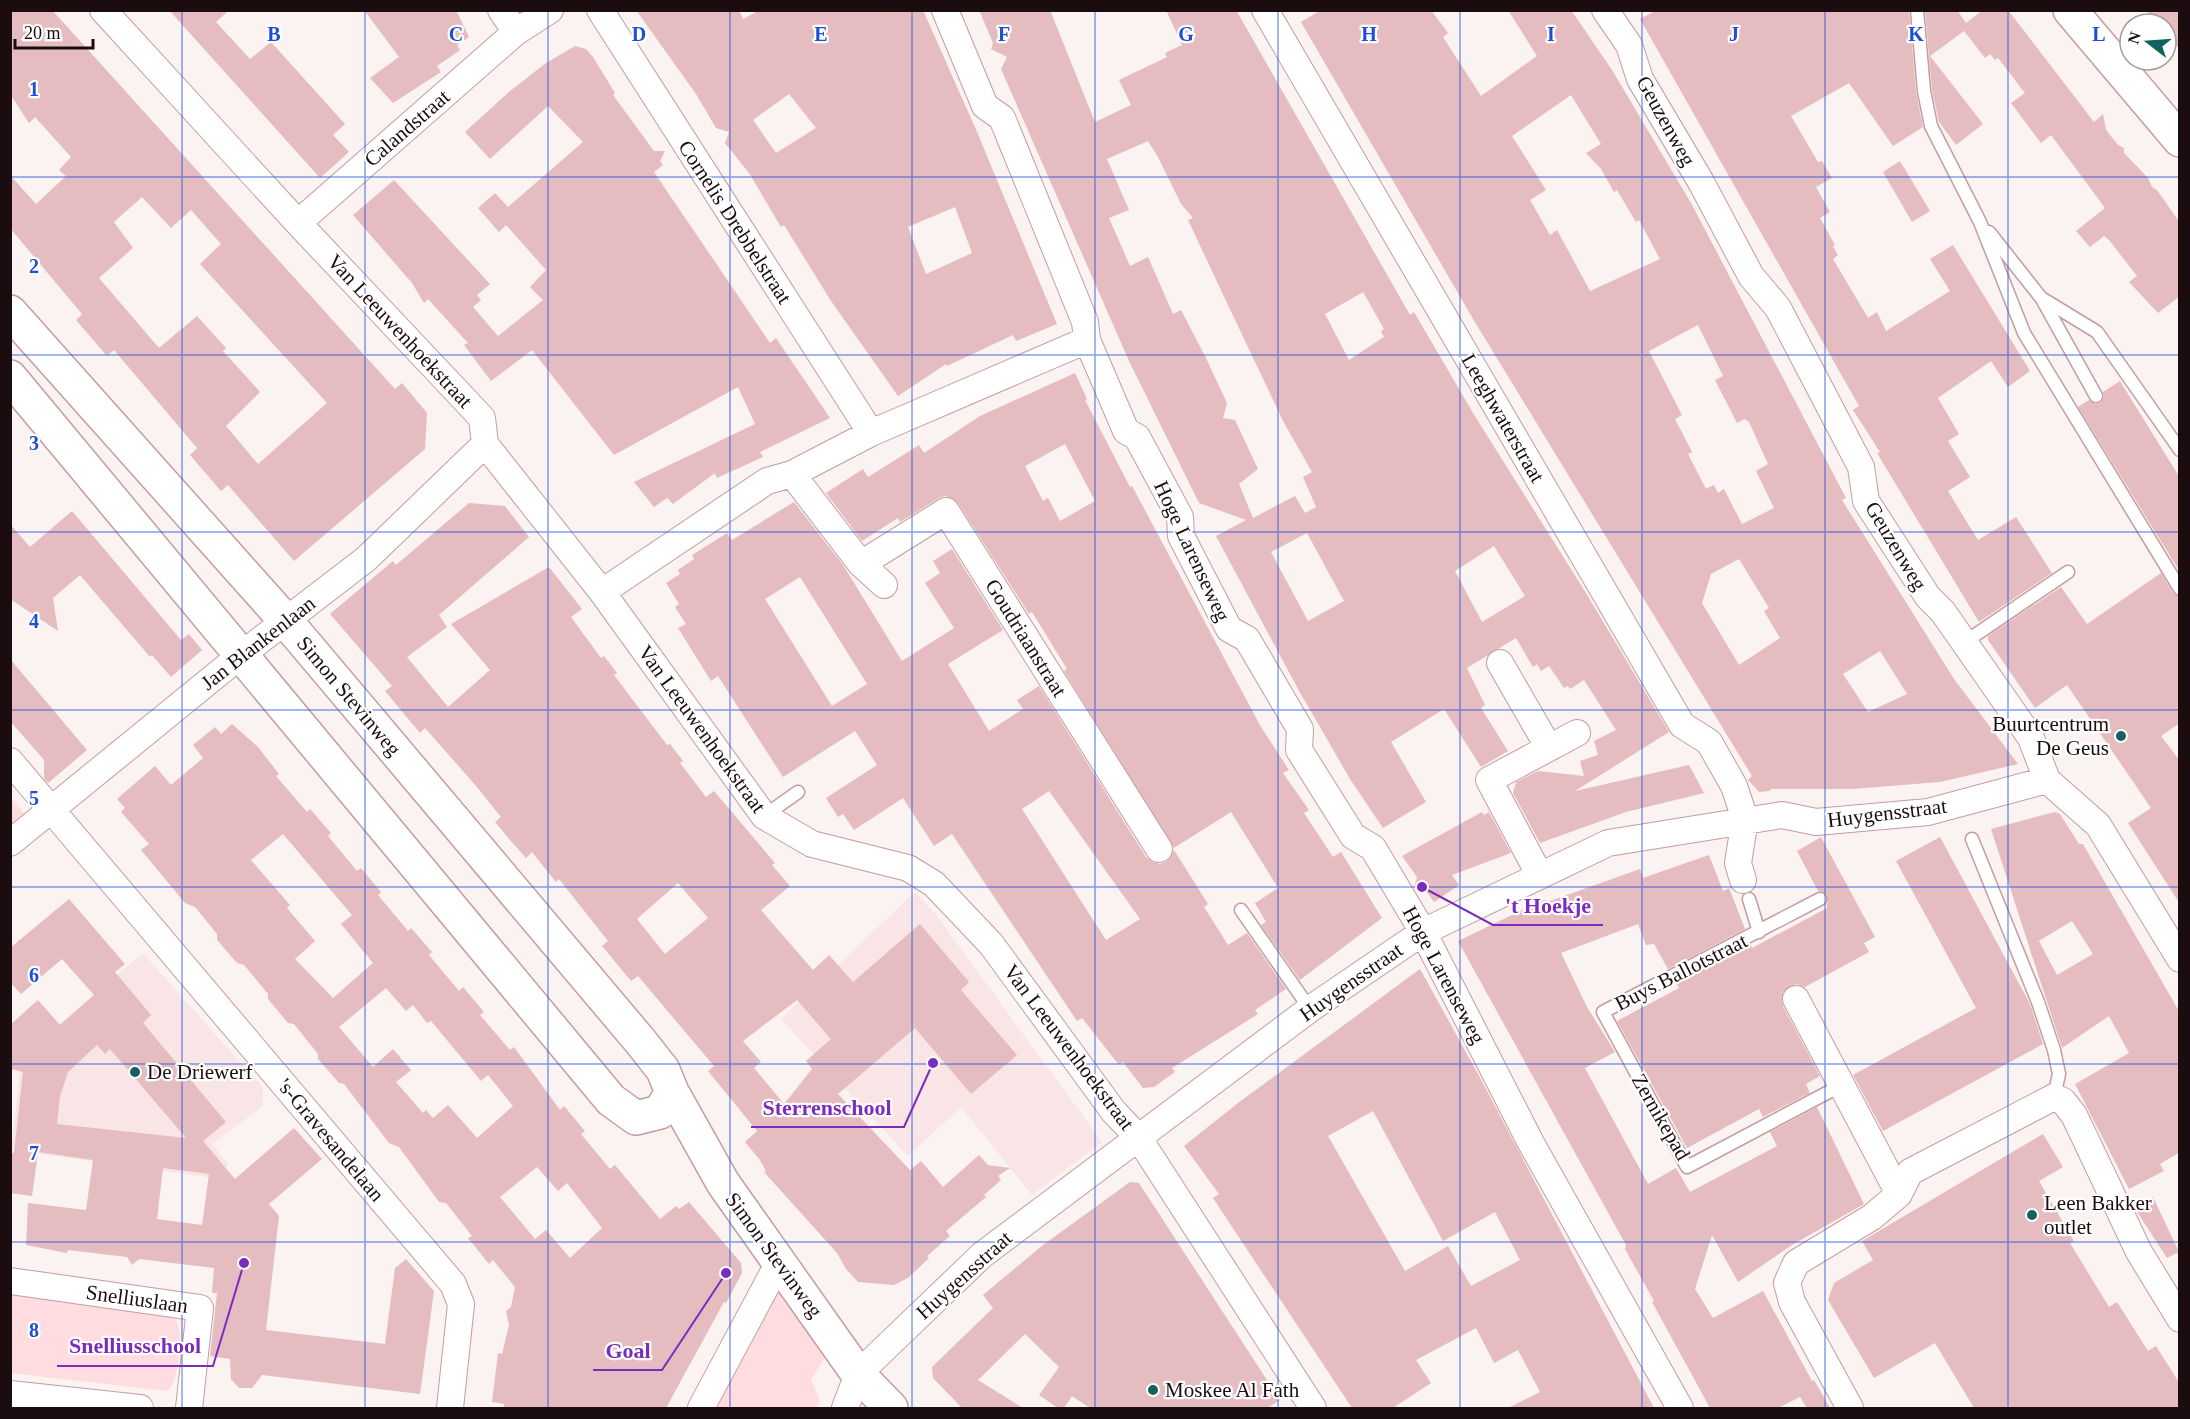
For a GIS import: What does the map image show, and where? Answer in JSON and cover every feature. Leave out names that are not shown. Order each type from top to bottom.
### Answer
[{"type":"street","name":"Van Leeuwenhoekstraat","points":[[103,10],[298,223],[482,418],[485,444],[602,592],[764,816],[812,844],[908,868],[934,884],[991,944],[1114,1112],[1138,1137],[1313,1408]]},
{"type":"street","points":[[501,10],[516,32],[550,10]]},
{"type":"street","name":"Cornelis Drebbelstraat","points":[[600,10],[871,433]]},
{"type":"street","name":"Hoge Larenseweg","points":[[945,10],[985,106],[1002,118],[1085,322],[1086,340],[1126,431],[1137,437],[1180,517],[1181,536],[1229,629],[1247,639],[1300,729],[1299,750],[1353,836],[1373,848],[1423,932],[1531,1143],[1680,1408]]},
{"type":"street","name":"Leeghwaterstraat","points":[[1265,10],[1682,725],[1708,742],[1734,786],[1745,819]]},
{"type":"street","name":"Geuzenweg","points":[[1605,10],[1629,45],[1640,79],[1701,182],[1751,276],[1779,308],[1861,467],[1866,501],[1928,597],[1943,612],[1965,642],[2031,738],[2048,780],[2098,825],[2180,959]]},
{"type":"street","points":[[2070,10],[2180,140]]},
{"type":"street","name":"Calandstraat","points":[[298,223],[516,32]]},
{"type":"street","name":"Simon Stevinweg","points":[[10,312],[285,620],[641,1042],[663,1070],[672,1092],[723,1183],[858,1374],[891,1408]]},
{"type":"street","points":[[602,592],[767,481],[792,474],[871,433],[1086,340]]},
{"type":"street","points":[[10,377],[611,1100],[636,1118],[660,1112],[672,1092]]},
{"type":"street","name":"Jan Blankenlaan","points":[[10,843],[241,655],[366,559],[485,444]]},
{"type":"street","points":[[792,474],[861,564],[884,585]]},
{"type":"street","name":"Goudriaanstraat","points":[[861,564],[946,512],[1159,849]]},
{"type":"street","points":[[1500,663],[1549,748]]},
{"type":"street","points":[[1540,876],[1489,780],[1577,734]]},
{"type":"street","name":"'s-Gravesandelaan","points":[[10,761],[453,1284],[461,1304],[450,1408]]},
{"type":"street","name":"Huygensstraat","points":[[845,1408],[858,1374],[982,1255],[1310,1009],[1423,932],[1608,843],[1745,819],[1782,815],[1816,822],[1928,812],[2048,780]]},
{"type":"street","name":"Buys Ballotstraat","points":[[1745,819],[1738,863],[1746,890]]},
{"type":"street","points":[[1796,999],[1899,1194]]},
{"type":"street","points":[[1850,1408],[1792,1302],[1787,1283],[1796,1263],[1872,1217],[1899,1194],[1910,1172],[2054,1097],[2063,1101],[2074,1115],[2139,1252],[2180,1319]]},
{"type":"street","points":[[701,1408],[779,1262]]},
{"type":"street","name":"Snelliuslaan","points":[[10,1281],[200,1308],[189,1408]]},
{"type":"street","points":[[10,1394],[140,1408]]},
{"type":"lane","points":[[1917,10],[1924,91],[1931,126],[1980,222],[2024,333],[2180,589]]},
{"type":"lane","points":[[1980,222],[2042,299],[2096,396]]},
{"type":"lane","points":[[2042,299],[2097,332],[2180,450]]},
{"type":"lane","points":[[1965,642],[2068,572]]},
{"type":"lane","points":[[764,816],[798,792]]},
{"type":"lane","points":[[1972,839],[2038,1002],[2054,1050],[2059,1074],[2054,1097]]},
{"type":"lane","name":"Buys Ballotstraat","points":[[1746,890],[1759,932]]},
{"type":"lane","name":"Buys Ballotstraat","points":[[1604,1012],[1820,899]]},
{"type":"lane","points":[[1240,910],[1310,1009]]},
{"type":"lane","name":"Zernikepad","points":[[1604,1012],[1687,1167],[1840,1086]]},
{"type":"shaded area","points":[[10,797],[29,819],[10,833]]},
{"type":"shaded area","points":[[915,892],[937,916],[1102,1142],[1032,1195],[961,1107],[908,1156],[781,1019]]},
{"type":"shaded area","name":"De Driewerf","points":[[143,953],[263,1088],[262,1107],[212,1144],[229,1165],[214,1178],[11,1150],[22,1056]]},
{"type":"shaded area","points":[[776,1286],[826,1356],[811,1379],[820,1400],[816,1408],[712,1408]]},
{"type":"shaded area","points":[[11,1293],[173,1316],[177,1322],[180,1339],[177,1370],[172,1386],[167,1391],[11,1373]]},
{"type":"building","points":[[10,10],[52,10],[395,389],[402,383],[427,413],[425,449],[294,561],[228,485],[221,491],[190,455],[197,448],[114,350],[107,356],[76,320],[82,314],[10,228],[10,175],[36,204],[66,176],[59,170],[71,157],[35,117],[29,123],[10,94]],"holes":[[[142,197],[171,228],[191,210],[221,244],[200,264],[327,403],[258,464],[226,426],[260,392],[223,351],[226,348],[197,316],[159,348],[99,278],[133,248],[114,222]]]},
{"type":"building","points":[[169,10],[229,10],[216,22],[250,59],[271,42],[345,124],[333,135],[349,152],[320,178]]},
{"type":"building","points":[[364,10],[456,10],[469,37],[457,45],[460,50],[437,66],[441,72],[393,103],[370,78],[399,57]]},
{"type":"building","points":[[636,10],[739,10],[743,19],[760,10],[923,10],[1057,324],[1016,341],[1013,335],[947,366],[946,364],[898,396],[831,301],[784,225],[781,227],[749,173],[725,143],[729,132],[716,128],[696,94]],"holes":[[[789,94],[816,128],[776,153],[753,120]],[[955,207],[972,253],[926,274],[908,227]]]},
{"type":"building","points":[[979,10],[1050,10],[1095,122],[1131,105],[1119,80],[1167,57],[1165,53],[1182,45],[1166,10],[1236,10],[1410,315],[1414,312],[1473,413],[1586,593],[1669,732],[1575,791],[1689,765],[1704,793],[1626,812],[1540,843],[1513,793],[1516,782],[1538,771],[1584,776],[1580,761],[1598,755],[1594,741],[1616,730],[1584,680],[1570,689],[1568,686],[1564,688],[1549,666],[1541,671],[1537,664],[1533,667],[1516,638],[1467,668],[1485,705],[1481,708],[1508,751],[1481,767],[1444,709],[1391,742],[1426,802],[1383,828],[1350,779],[1298,689],[1216,536],[1246,520],[1199,503],[1129,361],[1001,69],[1007,57],[991,49],[993,43]],"holes":[[[1148,141],[1158,157],[1181,204],[1193,218],[1188,220],[1283,421],[1312,472],[1303,477],[1316,507],[1305,513],[1295,496],[1253,518],[1239,484],[1258,469],[1235,420],[1223,418],[1227,403],[1181,310],[1173,314],[1148,257],[1130,266],[1109,218],[1129,210],[1107,159]],[[1363,292],[1384,329],[1381,331],[1384,337],[1349,360],[1325,314]],[[1307,533],[1344,601],[1308,621],[1271,552]],[[1494,546],[1525,596],[1482,622],[1455,571]]]},
{"type":"building","points":[[1321,10],[1431,10],[1448,33],[1443,37],[1481,96],[1537,56],[1508,10],[1571,10],[1612,70],[1691,203],[1846,498],[1842,500],[1954,679],[2018,764],[1940,782],[1852,789],[1771,789],[1759,792],[1748,780],[1752,776],[1473,319],[1301,22]],"holes":[[[1571,95],[1601,144],[1586,153],[1601,169],[1614,192],[1617,190],[1636,222],[1639,220],[1660,259],[1590,291],[1557,230],[1550,235],[1530,200],[1546,190],[1512,136]],[[1698,325],[1723,376],[1715,380],[1737,423],[1745,419],[1749,422],[1768,464],[1756,471],[1774,508],[1742,524],[1724,489],[1718,493],[1714,485],[1706,489],[1688,454],[1692,452],[1675,419],[1682,415],[1649,351]],[[1739,559],[1769,608],[1764,611],[1780,638],[1739,665],[1702,603],[1711,574]],[[1880,651],[1907,694],[1868,712],[1843,674]]]},
{"type":"building","points":[[1657,10],[1909,10],[1916,92],[1923,127],[1893,146],[1849,83],[1791,116],[1818,162],[1822,161],[1832,178],[1816,187],[1830,212],[1820,218],[1835,245],[1833,246],[1838,255],[1833,259],[1868,318],[1877,312],[1886,331],[1950,291],[1930,259],[1953,245],[2030,371],[2008,387],[1991,361],[1938,398],[1959,434],[1948,441],[1970,477],[1948,491],[1978,540],[2016,517],[2052,573],[1979,622],[1877,453],[1880,452],[1853,410],[1859,406],[1640,19]]},
{"type":"building","points":[[1925,10],[1957,10],[1966,23],[1983,10],[2008,10],[2094,122],[2103,114],[2106,130],[2148,178],[2152,187],[2157,190],[2180,223],[2180,296],[2158,313],[2129,282],[2137,276],[2109,240],[2104,236],[2090,247],[2076,231],[2105,208],[2051,135],[2041,143],[2011,103],[2025,93],[1998,58],[1995,60],[1990,54],[1985,58],[1964,31],[1930,56],[1983,124],[1956,145],[1939,122],[1932,90]]},
{"type":"building","points":[[2146,10],[2180,10],[2180,50],[2178,48],[2178,12],[2148,12]]},
{"type":"building","points":[[575,46],[586,49],[593,57],[615,93],[613,95],[654,151],[665,151],[660,161],[663,165],[654,172],[770,343],[776,338],[830,418],[760,452],[763,457],[717,478],[715,473],[673,504],[667,498],[654,507],[634,482],[755,424],[738,387],[614,455],[532,350],[491,381],[464,345],[468,343],[428,299],[424,303],[412,283],[353,215],[394,180],[490,284],[477,295],[481,300],[473,307],[498,336],[543,300],[530,287],[546,270],[506,225],[499,232],[478,208],[495,193],[508,207],[583,142],[548,106],[490,159],[465,132],[510,91],[546,63]]},
{"type":"building","points":[[1900,161],[1930,211],[1912,222],[1883,172]]},
{"type":"building","points":[[1075,373],[1087,399],[1085,400],[1130,487],[1132,486],[1261,727],[1289,770],[1283,773],[1309,810],[1304,813],[1333,857],[1341,852],[1382,918],[1300,980],[1261,925],[1266,922],[1255,903],[1278,888],[1231,812],[1174,848],[1064,671],[1067,669],[1032,612],[1029,614],[958,503],[946,496],[939,498],[900,522],[898,518],[862,541],[826,493],[863,469],[868,477],[919,445],[924,453],[980,416]],"holes":[[[1065,444],[1095,501],[1060,521],[1048,498],[1043,501],[1025,466]]]},
{"type":"building","points":[[2120,381],[2180,478],[2180,572],[2078,407],[2089,400],[2095,404],[2100,403],[2104,397],[2103,392]]},
{"type":"building","points":[[794,502],[843,565],[902,661],[954,628],[925,583],[940,573],[933,561],[952,549],[1003,630],[948,664],[989,731],[1023,709],[1017,700],[1039,686],[1146,857],[1160,864],[1167,861],[1174,850],[1208,904],[1204,907],[1228,945],[1247,933],[1286,989],[1255,1010],[1258,1014],[1172,1068],[1175,1072],[1154,1087],[1143,1088],[1123,1062],[1119,1065],[1082,1018],[1077,1021],[952,834],[934,846],[903,798],[854,830],[843,814],[838,817],[826,798],[877,765],[855,731],[783,777],[718,676],[711,681],[678,628],[686,624],[675,607],[679,604],[666,583],[680,574],[678,570],[694,559],[692,555],[727,533],[732,540]],"holes":[[[800,577],[867,684],[832,706],[765,599]],[[1049,791],[1140,919],[1106,940],[1022,809]]]},
{"type":"building","points":[[469,503],[505,506],[529,537],[439,615],[447,627],[407,657],[448,707],[490,670],[451,624],[549,567],[582,609],[571,617],[601,658],[604,656],[617,673],[614,675],[667,745],[670,744],[683,761],[680,763],[706,797],[714,791],[775,863],[772,865],[790,886],[761,910],[813,970],[829,955],[853,982],[920,924],[969,982],[961,990],[1017,1055],[971,1094],[915,1028],[838,1094],[910,1170],[921,1161],[943,1187],[979,1155],[988,1165],[1010,1168],[998,1176],[1001,1180],[984,1195],[986,1197],[946,1231],[950,1236],[927,1256],[929,1258],[908,1278],[894,1285],[858,1282],[846,1269],[837,1253],[764,1172],[766,1171],[760,1160],[745,1142],[757,1131],[708,1071],[714,1066],[638,976],[631,981],[602,946],[608,941],[559,879],[556,882],[532,852],[526,858],[495,822],[501,817],[477,787],[425,728],[420,733],[385,691],[392,686],[330,614],[393,561],[396,565]],"holes":[[[678,883],[708,918],[665,954],[637,919]],[[797,1000],[831,1039],[806,1061],[812,1069],[784,1104],[754,1068],[761,1062],[743,1041]]]},
{"type":"building","points":[[72,511],[181,640],[189,634],[202,650],[171,677],[152,655],[150,657],[80,575],[53,598],[58,631],[10,599],[10,524],[30,547]]},
{"type":"building","points":[[2161,573],[2173,593],[2180,597],[2180,723],[2161,736],[2180,761],[2180,904],[2128,823],[2151,808],[2067,685],[2035,708],[1988,640],[1988,636],[2061,587],[2087,624]]},
{"type":"building","points":[[10,659],[87,750],[48,783],[44,778],[44,760],[10,721]]},
{"type":"building","points":[[232,724],[258,747],[279,774],[276,776],[307,812],[310,809],[331,833],[328,836],[357,871],[361,868],[381,892],[378,895],[408,931],[411,928],[432,952],[429,955],[459,991],[463,987],[484,1012],[480,1015],[510,1050],[514,1047],[560,1110],[564,1106],[585,1131],[581,1134],[610,1169],[615,1165],[660,1219],[676,1206],[679,1209],[689,1202],[741,1263],[742,1273],[666,1408],[504,1408],[504,1404],[492,1402],[498,1353],[502,1354],[509,1325],[506,1311],[511,1307],[515,1287],[493,1260],[489,1264],[468,1238],[472,1236],[446,1203],[439,1202],[399,1147],[389,1143],[344,1084],[339,1083],[318,1059],[318,1054],[294,1024],[288,1023],[244,965],[237,963],[217,940],[217,934],[195,907],[185,903],[141,850],[149,844],[121,812],[125,808],[117,799],[155,766],[171,785],[203,758],[193,745],[215,727],[221,734]],"holes":[[[283,834],[352,915],[341,924],[373,963],[333,998],[295,959],[315,941],[287,908],[290,905],[251,860]],[[386,988],[406,1011],[413,1005],[427,1023],[431,1021],[481,1081],[488,1075],[513,1106],[477,1138],[448,1105],[433,1118],[426,1110],[423,1113],[396,1082],[411,1070],[393,1049],[373,1067],[339,1027]],[[537,1167],[558,1191],[567,1183],[602,1228],[570,1258],[546,1230],[535,1239],[500,1197]]]},
{"type":"building","points":[[1482,812],[1484,815],[1489,812],[1511,853],[1452,875],[1459,885],[1434,902],[1422,885],[1414,888],[1417,877],[1402,856]]},
{"type":"building","points":[[2055,812],[2060,814],[2079,844],[2083,844],[2180,1013],[2180,1152],[2160,1164],[2164,1171],[2129,1189],[2075,1084],[2129,1053],[2109,1016],[2062,1048],[1991,829]],"holes":[[[2072,921],[2093,954],[2057,975],[2039,941],[2037,942]]]},
{"type":"building","points":[[1821,837],[1875,937],[1864,943],[1869,952],[1805,987],[1796,984],[1783,992],[1783,1006],[1820,1076],[1806,1084],[1810,1093],[1763,1117],[1759,1109],[1687,1148],[1617,1021],[1679,988],[1676,983],[1751,944],[1752,948],[1827,908],[1827,895],[1818,891],[1797,851]]},
{"type":"building","points":[[1940,837],[2030,1004],[2043,1044],[1883,1131],[1853,1075],[1976,1008],[1896,861]]},
{"type":"building","points":[[1709,855],[1723,891],[1729,888],[1745,929],[1668,969],[1654,944],[1646,945],[1638,924],[1561,953],[1587,1007],[1615,1052],[1585,1068],[1648,1184],[1676,1168],[1690,1192],[1777,1146],[1770,1132],[1817,1107],[1864,1204],[1792,1245],[1738,1282],[1712,1235],[1695,1289],[1713,1318],[1763,1291],[1812,1381],[1814,1380],[1830,1408],[1807,1408],[1800,1397],[1778,1408],[1710,1408],[1652,1302],[1654,1301],[1625,1249],[1626,1245],[1458,941],[1543,900],[1550,901],[1640,869],[1643,878]]},
{"type":"building","points":[[69,899],[125,964],[115,972],[151,1015],[143,1023],[226,1122],[203,1141],[235,1179],[294,1128],[322,1159],[269,1204],[279,1216],[266,1330],[385,1344],[395,1268],[406,1259],[434,1291],[420,1394],[262,1375],[252,1388],[239,1388],[231,1379],[230,1359],[210,1356],[217,1293],[212,1293],[214,1268],[139,1259],[132,1265],[127,1257],[68,1250],[67,1253],[26,1245],[28,1203],[86,1210],[93,1160],[38,1152],[32,1196],[10,1193],[10,1152],[14,1153],[23,1072],[10,1069],[10,1025],[38,1000],[60,1025],[94,995],[62,959],[21,994],[10,982],[10,948]],"holes":[[[97,1045],[105,1054],[110,1049],[186,1138],[57,1124],[60,1096],[68,1072]],[[163,1168],[209,1174],[202,1225],[157,1219]]]},
{"type":"building","points":[[1420,969],[1477,1072],[1654,1408],[1508,1408],[1540,1392],[1518,1350],[1494,1363],[1476,1328],[1416,1360],[1431,1383],[1393,1408],[1352,1408],[1213,1198],[1219,1194],[1184,1146],[1238,1103]],"holes":[[[1373,1111],[1443,1241],[1495,1212],[1520,1260],[1471,1286],[1448,1246],[1405,1271],[1328,1136]]]},
{"type":"building","points":[[2043,1134],[2063,1167],[2039,1181],[2074,1241],[2070,1243],[2109,1307],[2117,1302],[2148,1351],[2156,1346],[2180,1384],[2180,1408],[1974,1408],[1935,1343],[1874,1378],[1828,1300],[1834,1283],[1873,1260],[1862,1241]]},
{"type":"building","points":[[1130,1182],[1139,1183],[1280,1400],[1267,1408],[1090,1408],[1072,1396],[1064,1408],[1058,1408],[1039,1395],[1059,1367],[1025,1334],[978,1380],[1023,1408],[962,1408],[933,1378],[932,1367],[993,1308],[983,1295],[1043,1245]]},
{"type":"building","points":[[2153,1197],[2179,1252],[2167,1258],[2134,1207]]},
{"type":"place","name":"Buurtcentrum De Geus","points":[[2121,736]]},
{"type":"place","name":"'t Hoekje","points":[[1422,887]]},
{"type":"place","name":"Sterrenschool","points":[[933,1063]]},
{"type":"place","name":"De Driewerf","points":[[135,1072]]},
{"type":"place","name":"Leen Bakker outlet","points":[[2032,1215]]},
{"type":"place","name":"Snelliusschool","points":[[244,1263]]},
{"type":"place","name":"Goal","points":[[726,1273]]},
{"type":"place","name":"Moskee Al Fath","points":[[1153,1390]]}]
